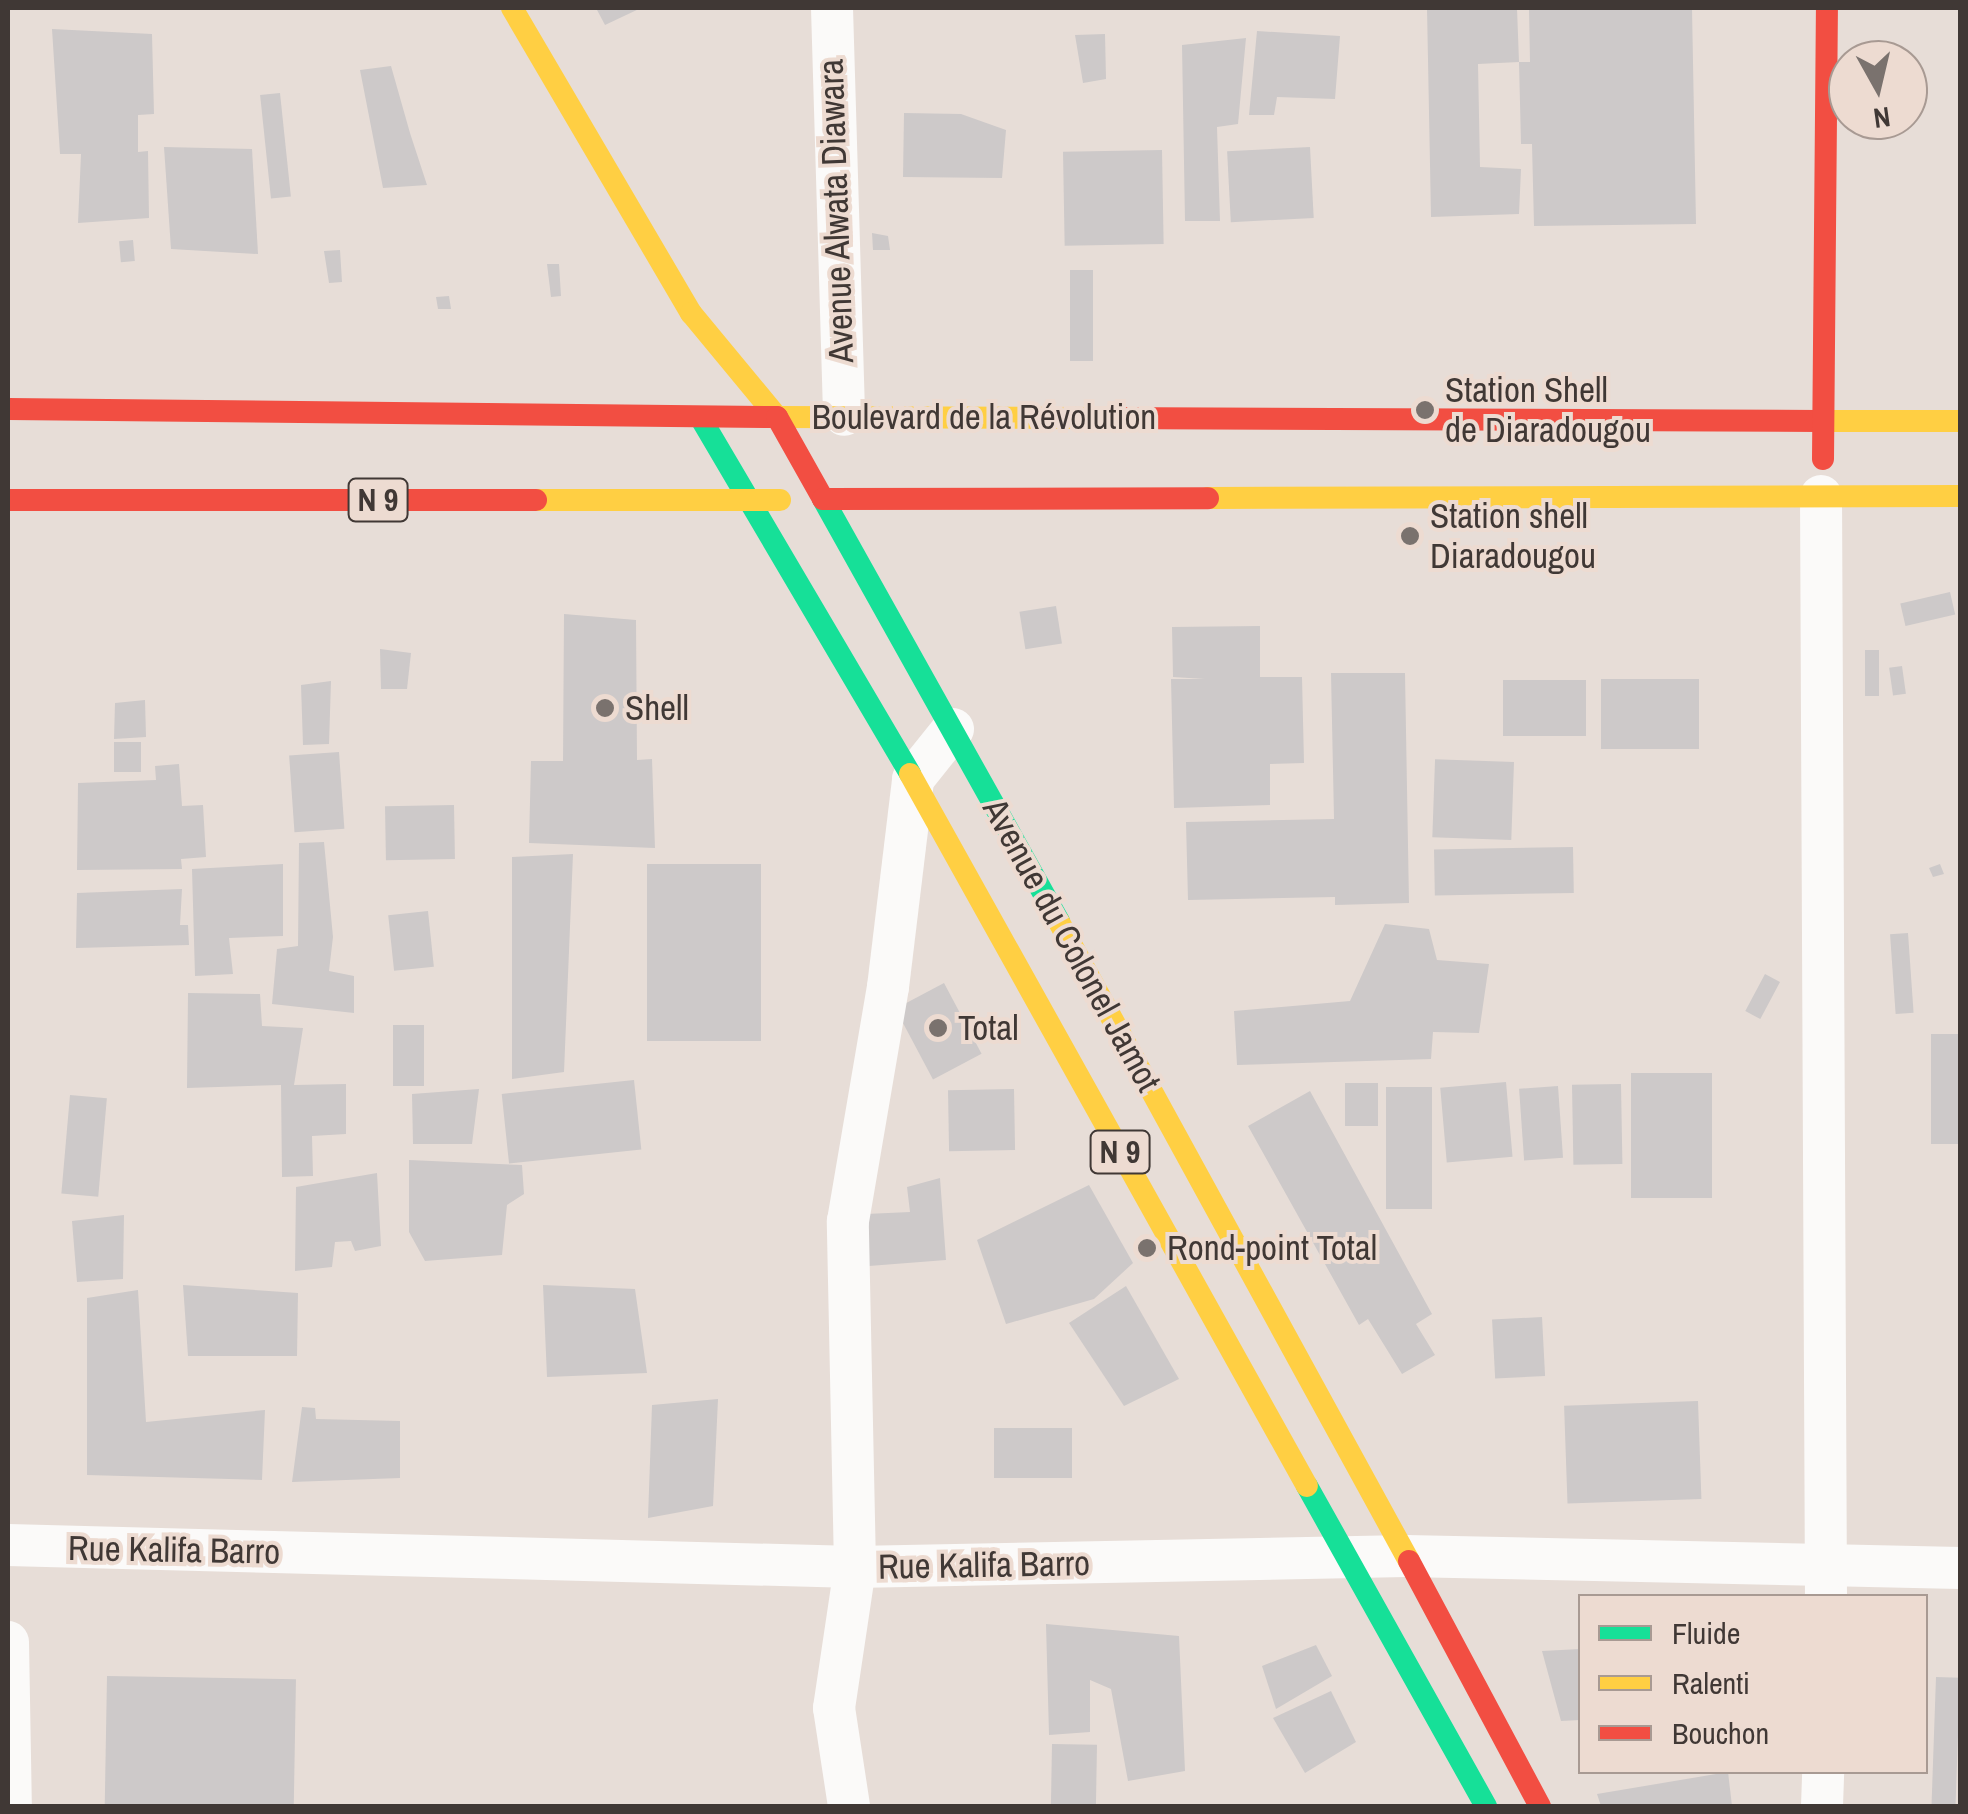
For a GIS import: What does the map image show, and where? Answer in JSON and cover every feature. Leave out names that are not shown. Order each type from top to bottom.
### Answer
[{"type":"main road","name":"Avenue du Colonel Jamot","points":[[512,8],[691,313],[777,417],[952,729],[1540,1806]]},
{"type":"main road","points":[[1821,496],[1828,8]]},
{"type":"main road","name":"Avenue du Colonel Jamot","points":[[691,313],[700,417],[913,778],[1486,1806]]},
{"type":"main road","name":"Boulevard de la Révolution","points":[[8,408],[700,417],[1960,421]]},
{"type":"main road","points":[[749,500],[1960,496]]},
{"type":"main road","name":"N 9","points":[[8,500],[749,500]]},
{"type":"street","name":"Avenue Alwata Diawara","points":[[832,8],[844,415]]},
{"type":"street","points":[[1821,496],[1827,1582]]},
{"type":"street","points":[[849,1806],[834,1708],[855,1567],[848,1221],[888,987],[913,778],[952,729]]},
{"type":"street","name":"Rue Kalifa Barro","points":[[8,1546],[855,1567],[1406,1556],[1827,1582],[1960,1568]]},
{"type":"street","points":[[8,1642],[11,1806]]},
{"type":"street","points":[[1822,1806],[1823,1774]]},
{"type":"building","points":[[596,8],[641,8],[605,25]]},
{"type":"building","points":[[1427,8],[1517,8],[1519,62],[1478,64],[1480,167],[1521,169],[1519,214],[1431,217]]},
{"type":"building","points":[[1529,8],[1692,8],[1696,224],[1534,226],[1532,144],[1521,144],[1519,62],[1530,62]]},
{"type":"building","points":[[52,29],[152,34],[154,114],[138,115],[138,152],[148,151],[149,218],[78,223],[81,154],[60,154]]},
{"type":"building","points":[[1257,31],[1340,36],[1335,99],[1277,97],[1274,115],[1249,115]]},
{"type":"building","points":[[1105,34],[1106,79],[1083,83],[1075,35]]},
{"type":"building","points":[[1246,38],[1238,124],[1217,127],[1220,221],[1185,221],[1182,45]]},
{"type":"building","points":[[391,66],[427,185],[383,188],[360,70]]},
{"type":"building","points":[[280,93],[291,196],[271,199],[260,95]]},
{"type":"building","points":[[904,113],[961,114],[1006,130],[1002,178],[903,177]]},
{"type":"building","points":[[164,147],[252,149],[258,254],[171,249]]},
{"type":"building","points":[[1310,147],[1314,218],[1231,222],[1227,151]]},
{"type":"building","points":[[1162,150],[1164,244],[1065,246],[1063,152]]},
{"type":"building","points":[[872,233],[888,236],[890,250],[873,250]]},
{"type":"building","points":[[133,240],[135,261],[121,262],[119,241]]},
{"type":"building","points":[[340,250],[342,282],[329,283],[324,251]]},
{"type":"building","points":[[547,264],[559,264],[561,296],[551,297]]},
{"type":"building","points":[[1070,270],[1093,270],[1093,361],[1070,361]]},
{"type":"building","points":[[449,296],[451,309],[438,309],[436,297]]},
{"type":"building","points":[[1950,592],[1955,614],[1905,626],[1900,603]]},
{"type":"building","points":[[1056,606],[1062,644],[1025,649],[1019,612]]},
{"type":"building","points":[[564,614],[636,620],[637,760],[652,759],[655,848],[529,843],[531,761],[563,761]]},
{"type":"building","points":[[1260,626],[1260,677],[1302,677],[1304,763],[1270,764],[1270,805],[1174,808],[1171,679],[1205,679],[1173,677],[1172,627]]},
{"type":"building","points":[[380,649],[411,653],[407,689],[381,689]]},
{"type":"building","points":[[1865,650],[1879,650],[1879,696],[1865,696]]},
{"type":"building","points":[[1902,666],[1906,694],[1893,696],[1889,668]]},
{"type":"building","points":[[1331,673],[1405,673],[1409,903],[1335,905],[1335,897],[1188,900],[1186,822],[1334,819]]},
{"type":"building","points":[[1601,679],[1699,679],[1699,749],[1601,749]]},
{"type":"building","points":[[1503,680],[1586,680],[1586,736],[1503,736]]},
{"type":"building","points":[[331,681],[329,744],[303,745],[301,685]]},
{"type":"building","points":[[145,700],[146,737],[114,739],[115,703]]},
{"type":"building","points":[[114,742],[141,742],[141,772],[114,772]]},
{"type":"building","points":[[339,752],[344,829],[294,832],[289,755]]},
{"type":"building","points":[[1435,759],[1514,762],[1511,840],[1432,837]]},
{"type":"building","points":[[179,764],[182,806],[203,805],[206,857],[181,859],[182,869],[77,870],[78,783],[156,780],[155,766]]},
{"type":"building","points":[[454,805],[455,859],[386,860],[385,806]]},
{"type":"building","points":[[324,842],[333,937],[329,971],[354,976],[354,1013],[272,1004],[277,949],[298,946],[299,843]]},
{"type":"building","points":[[1573,847],[1574,893],[1435,895],[1434,849]]},
{"type":"building","points":[[573,854],[564,1072],[512,1079],[512,857]]},
{"type":"building","points":[[283,864],[283,936],[229,938],[233,974],[195,976],[192,869]]},
{"type":"building","points":[[647,864],[761,864],[761,1041],[647,1041]]},
{"type":"building","points":[[1940,864],[1944,874],[1933,877],[1929,868]]},
{"type":"building","points":[[182,889],[180,925],[188,925],[189,945],[76,948],[77,893]]},
{"type":"building","points":[[428,911],[434,967],[394,971],[388,915]]},
{"type":"building","points":[[1385,924],[1429,929],[1437,960],[1489,964],[1479,1033],[1433,1032],[1431,1059],[1237,1065],[1234,1011],[1350,1001]]},
{"type":"building","points":[[1908,933],[1914,1013],[1896,1014],[1890,934]]},
{"type":"building","points":[[1765,974],[1780,982],[1760,1019],[1745,1011]]},
{"type":"building","points":[[944,983],[982,1054],[933,1079],[895,1009]]},
{"type":"building","points":[[188,993],[260,994],[262,1026],[303,1028],[294,1085],[346,1084],[346,1134],[312,1136],[313,1176],[282,1177],[281,1085],[187,1088]]},
{"type":"building","points":[[393,1025],[424,1025],[424,1086],[393,1086]]},
{"type":"building","points":[[1931,1034],[1960,1034],[1960,1144],[1931,1144]]},
{"type":"building","points":[[1631,1073],[1712,1073],[1712,1198],[1631,1198]]},
{"type":"building","points":[[634,1080],[641,1150],[509,1164],[502,1094]]},
{"type":"building","points":[[1506,1082],[1513,1157],[1447,1162],[1440,1088]]},
{"type":"building","points":[[1345,1083],[1378,1083],[1378,1126],[1345,1126]]},
{"type":"building","points":[[1621,1084],[1622,1164],[1573,1165],[1572,1085]]},
{"type":"building","points":[[1558,1086],[1563,1158],[1524,1161],[1519,1089]]},
{"type":"building","points":[[1386,1087],[1432,1087],[1432,1209],[1386,1209]]},
{"type":"building","points":[[479,1089],[472,1144],[413,1144],[412,1094]]},
{"type":"building","points":[[1014,1089],[1015,1150],[949,1151],[948,1090]]},
{"type":"building","points":[[1310,1091],[1432,1314],[1416,1324],[1435,1355],[1402,1374],[1368,1319],[1359,1325],[1248,1126]]},
{"type":"building","points":[[70,1095],[107,1098],[98,1197],[61,1194]]},
{"type":"building","points":[[409,1160],[522,1165],[524,1194],[507,1205],[502,1255],[425,1261],[409,1232]]},
{"type":"building","points":[[377,1173],[381,1246],[355,1251],[351,1241],[335,1242],[332,1267],[295,1271],[296,1187]]},
{"type":"building","points":[[940,1178],[946,1260],[869,1266],[866,1214],[910,1212],[907,1187]]},
{"type":"building","points":[[1089,1185],[1133,1263],[1094,1299],[1006,1324],[977,1240]]},
{"type":"building","points":[[124,1215],[123,1279],[77,1282],[72,1221]]},
{"type":"building","points":[[183,1285],[298,1293],[297,1356],[188,1356]]},
{"type":"building","points":[[543,1285],[635,1289],[647,1373],[547,1377]]},
{"type":"building","points":[[1126,1286],[1179,1379],[1124,1406],[1069,1323]]},
{"type":"building","points":[[138,1290],[146,1422],[265,1410],[262,1480],[87,1475],[87,1298]]},
{"type":"building","points":[[1542,1317],[1545,1376],[1495,1379],[1492,1320]]},
{"type":"building","points":[[718,1399],[713,1506],[648,1518],[652,1405]]},
{"type":"building","points":[[1698,1401],[1701,1499],[1568,1504],[1564,1406]]},
{"type":"building","points":[[302,1407],[315,1408],[316,1419],[400,1421],[400,1478],[292,1482]]},
{"type":"building","points":[[994,1428],[1072,1428],[1072,1478],[994,1478]]},
{"type":"building","points":[[1046,1624],[1179,1636],[1185,1771],[1128,1781],[1111,1689],[1090,1680],[1090,1732],[1049,1735]]},
{"type":"building","points":[[1316,1645],[1332,1676],[1276,1709],[1262,1666]]},
{"type":"building","points":[[1578,1649],[1578,1720],[1561,1721],[1542,1651]]},
{"type":"building","points":[[107,1676],[296,1679],[294,1806],[105,1806]]},
{"type":"building","points":[[1936,1677],[1960,1678],[1956,1806],[1931,1806]]},
{"type":"building","points":[[1331,1691],[1356,1742],[1305,1773],[1273,1718]]},
{"type":"building","points":[[1052,1744],[1097,1745],[1096,1806],[1051,1806]]},
{"type":"building","points":[[1728,1774],[1732,1806],[1601,1806],[1597,1794]]},
{"type":"traffic: fast","points":[[700,417],[910,774]]},
{"type":"traffic: fast","points":[[823,499],[1059,922]]},
{"type":"traffic: fast","points":[[1307,1486],[1486,1806]]},
{"type":"traffic: slow","points":[[512,8],[691,313],[777,417],[1096,418]]},
{"type":"traffic: slow","points":[[1820,421],[1960,421]]},
{"type":"traffic: slow","points":[[1208,498],[1960,496]]},
{"type":"traffic: slow","points":[[536,500],[780,500]]},
{"type":"traffic: slow","points":[[910,774],[1307,1486]]},
{"type":"traffic: slow","points":[[1059,922],[1409,1561]]},
{"type":"traffic: jam","points":[[1823,459],[1827,8]]},
{"type":"traffic: jam","points":[[8,409],[777,417],[823,499]]},
{"type":"traffic: jam","points":[[1096,418],[1820,421]]},
{"type":"traffic: jam","points":[[823,499],[1208,498]]},
{"type":"traffic: jam","points":[[8,500],[536,500]]},
{"type":"traffic: jam","points":[[1409,1561],[1540,1806]]},
{"type":"place","name":"Station Shell de Diaradougou","points":[[1425,410]]},
{"type":"place","name":"Station shell Diaradougou","points":[[1410,536]]},
{"type":"place","name":"Shell","points":[[605,708]]},
{"type":"place","name":"Total","points":[[938,1028]]},
{"type":"place","name":"Rond-point Total","points":[[1147,1248]]}]
